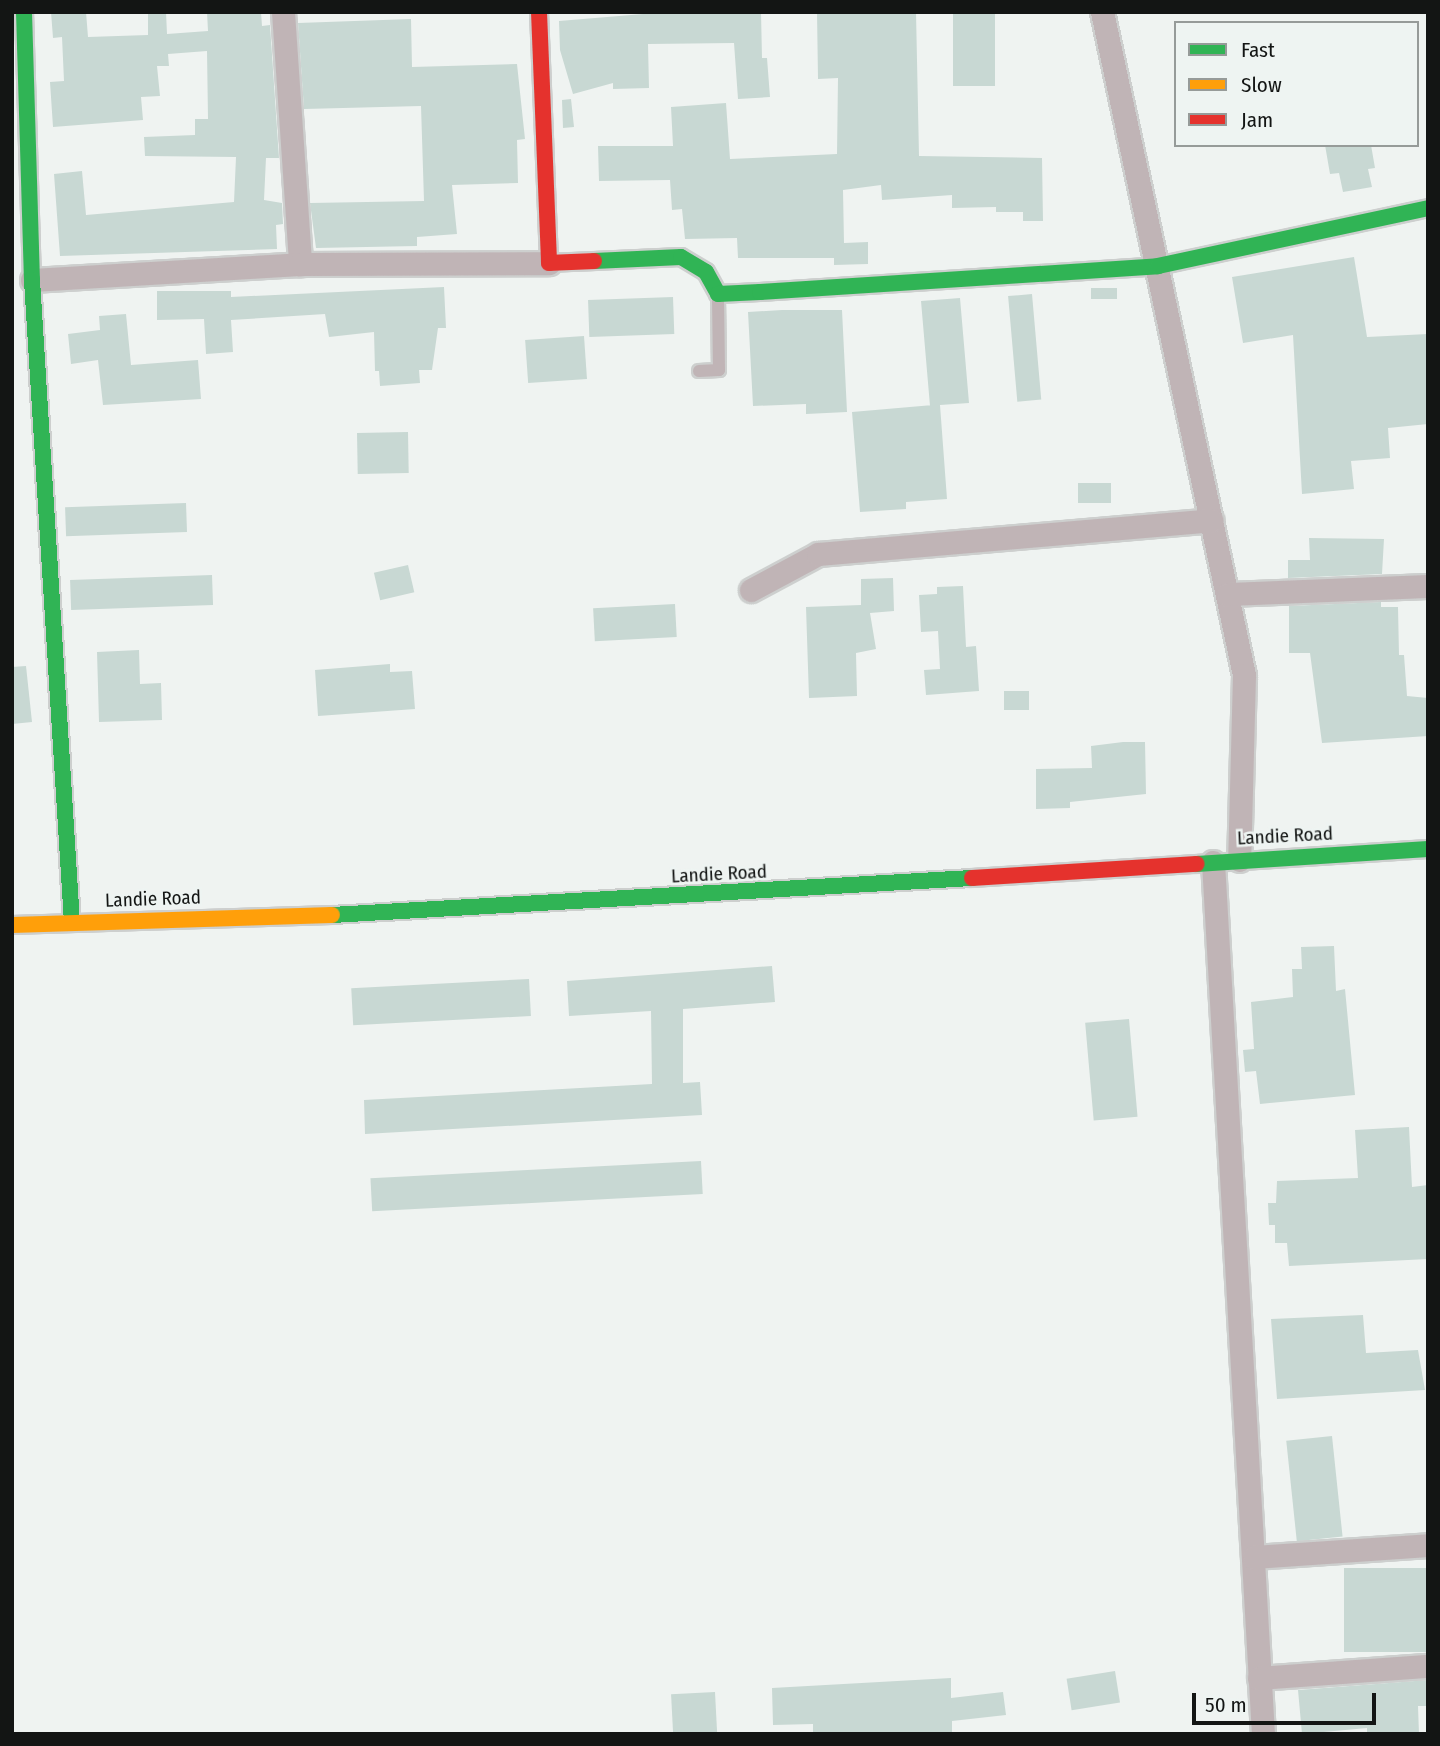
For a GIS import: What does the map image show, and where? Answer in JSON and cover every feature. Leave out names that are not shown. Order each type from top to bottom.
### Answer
[{"type":"street","points":[[24,12],[32,279],[72,923]]},
{"type":"street","points":[[284,12],[300,264]]},
{"type":"street","points":[[539,12],[549,263]]},
{"type":"street","points":[[1107,13],[1228,594],[1247,708],[1239,860]]},
{"type":"street","points":[[32,279],[300,264],[549,263],[681,257],[706,272],[718,294],[1158,266],[1428,208]]},
{"type":"street","points":[[751,590],[818,554],[1212,520]]},
{"type":"street","points":[[1228,594],[1428,586]]},
{"type":"street","name":"Landie Road","points":[[12,925],[410,913],[1428,849]]},
{"type":"street","points":[[1213,862],[1263,1734]]},
{"type":"street","points":[[1254,1558],[1428,1545]]},
{"type":"street","points":[[1259,1678],[1428,1667]]},
{"type":"lane","points":[[699,371],[719,370],[718,294]]},
{"type":"building","points":[[51,12],[86,12],[88,37],[148,35],[148,12],[166,12],[167,34],[208,31],[207,12],[261,12],[262,26],[270,25],[279,158],[266,158],[264,200],[282,203],[283,224],[276,225],[277,249],[60,256],[54,174],[82,171],[86,215],[234,202],[236,157],[145,156],[144,137],[195,135],[195,119],[208,119],[207,51],[168,54],[169,66],[157,66],[160,96],[141,97],[143,120],[53,127],[50,82],[64,81],[62,37],[53,38]]},
{"type":"building","points":[[667,12],[761,12],[762,58],[767,58],[770,97],[738,99],[734,43],[648,44],[649,88],[613,89],[613,83],[573,94],[560,50],[559,21]]},
{"type":"building","points":[[817,12],[916,12],[919,156],[1042,158],[1043,221],[1023,221],[1023,212],[996,212],[996,207],[952,208],[952,195],[882,200],[881,185],[843,190],[844,243],[868,242],[868,264],[834,265],[834,258],[738,258],[737,238],[685,239],[682,209],[672,210],[670,180],[599,181],[598,146],[673,146],[671,107],[726,103],[730,159],[837,154],[838,78],[818,79]]},
{"type":"building","points":[[953,12],[995,12],[995,86],[953,86]]},
{"type":"building","points":[[411,19],[412,67],[517,64],[525,139],[517,140],[518,183],[452,185],[457,234],[417,237],[417,246],[316,248],[310,203],[424,201],[421,106],[304,109],[298,23]]},
{"type":"building","points":[[571,99],[574,127],[563,128],[562,100]]},
{"type":"building","points":[[1325,147],[1371,147],[1375,168],[1368,169],[1372,187],[1343,192],[1339,173],[1330,174]]},
{"type":"building","points":[[1354,257],[1367,337],[1428,334],[1428,424],[1388,428],[1390,458],[1351,461],[1354,489],[1302,494],[1293,335],[1243,343],[1232,277]]},
{"type":"building","points":[[444,287],[446,328],[438,328],[432,370],[419,370],[420,383],[380,386],[379,371],[375,371],[374,332],[329,337],[325,314],[231,320],[233,352],[206,354],[204,319],[157,320],[157,291],[231,291],[231,297]]},
{"type":"building","points":[[1091,288],[1117,288],[1117,299],[1091,299]]},
{"type":"building","points":[[1032,294],[1041,400],[1017,402],[1008,296]]},
{"type":"building","points":[[673,297],[674,334],[589,337],[588,300]]},
{"type":"building","points":[[960,298],[969,403],[940,405],[947,499],[906,502],[906,509],[860,512],[852,412],[930,405],[921,301]]},
{"type":"building","points":[[842,310],[847,412],[806,414],[806,404],[753,406],[748,312]]},
{"type":"building","points":[[126,314],[131,365],[198,360],[201,399],[103,405],[98,360],[71,364],[68,334],[100,330],[99,316]]},
{"type":"building","points":[[584,336],[587,379],[528,383],[525,340]]},
{"type":"building","points":[[408,432],[409,473],[358,474],[357,433]]},
{"type":"building","points":[[1078,483],[1111,483],[1111,503],[1078,503]]},
{"type":"building","points":[[186,503],[187,532],[66,536],[65,507]]},
{"type":"building","points":[[1309,538],[1384,539],[1382,574],[1288,578],[1288,560],[1310,560]]},
{"type":"building","points":[[408,565],[414,592],[380,600],[374,573]]},
{"type":"building","points":[[212,575],[213,605],[71,610],[70,580]]},
{"type":"building","points":[[893,578],[894,611],[870,613],[876,649],[856,653],[857,696],[809,698],[806,607],[861,605],[861,579]]},
{"type":"building","points":[[963,586],[966,647],[976,646],[979,691],[926,695],[924,670],[940,669],[938,631],[921,632],[919,595],[937,594],[937,587]]},
{"type":"building","points":[[1381,602],[1381,607],[1398,607],[1399,655],[1404,655],[1407,696],[1428,698],[1428,736],[1322,743],[1310,653],[1289,653],[1289,606]]},
{"type":"building","points":[[675,604],[677,637],[595,641],[593,608]]},
{"type":"building","points":[[139,650],[140,684],[161,683],[162,720],[99,722],[97,652]]},
{"type":"building","points":[[390,664],[390,672],[412,671],[415,709],[318,716],[315,670]]},
{"type":"building","points":[[26,666],[32,722],[12,724],[12,667]]},
{"type":"building","points":[[1004,691],[1029,691],[1029,710],[1004,710]]},
{"type":"building","points":[[1145,742],[1146,794],[1070,802],[1070,808],[1036,809],[1036,769],[1092,768],[1091,746]]},
{"type":"building","points":[[1334,946],[1336,991],[1345,989],[1355,1095],[1260,1104],[1256,1071],[1245,1072],[1243,1050],[1254,1049],[1251,1002],[1293,997],[1292,969],[1302,969],[1301,947]]},
{"type":"building","points":[[772,966],[775,1002],[683,1009],[683,1083],[700,1082],[702,1115],[365,1134],[364,1100],[652,1084],[651,1011],[569,1016],[567,981]]},
{"type":"building","points":[[529,979],[531,1016],[353,1025],[351,988]]},
{"type":"building","points":[[1129,1019],[1138,1117],[1094,1120],[1085,1023]]},
{"type":"building","points":[[1409,1127],[1412,1187],[1428,1185],[1428,1259],[1289,1266],[1287,1243],[1275,1243],[1275,1225],[1269,1225],[1268,1203],[1276,1203],[1277,1181],[1358,1178],[1355,1130]]},
{"type":"building","points":[[701,1161],[703,1194],[372,1211],[370,1178]]},
{"type":"building","points":[[1363,1315],[1366,1353],[1418,1350],[1425,1390],[1277,1399],[1271,1319]]},
{"type":"building","points":[[1332,1436],[1343,1536],[1297,1541],[1286,1441]]},
{"type":"building","points":[[1344,1568],[1428,1568],[1428,1652],[1344,1652]]},
{"type":"building","points":[[1115,1671],[1120,1703],[1072,1710],[1067,1679]]},
{"type":"building","points":[[951,1678],[951,1698],[1003,1692],[1006,1715],[952,1721],[952,1734],[813,1734],[813,1724],[773,1725],[772,1688]]},
{"type":"building","points":[[1428,1680],[1428,1706],[1418,1706],[1419,1734],[1367,1734],[1367,1728],[1302,1734],[1298,1690]]},
{"type":"building","points":[[715,1692],[717,1734],[673,1734],[671,1694]]},
{"type":"traffic: fast","points":[[24,12],[32,280],[72,923]]},
{"type":"traffic: fast","points":[[594,261],[681,257],[706,272],[718,294],[760,292],[1158,266],[1428,208]]},
{"type":"traffic: fast","points":[[1197,864],[1428,849]]},
{"type":"traffic: fast","points":[[332,915],[972,878]]},
{"type":"traffic: slow","points":[[12,925],[332,915]]},
{"type":"traffic: jam","points":[[539,12],[549,263],[594,261]]},
{"type":"traffic: jam","points":[[972,878],[1197,864]]}]
